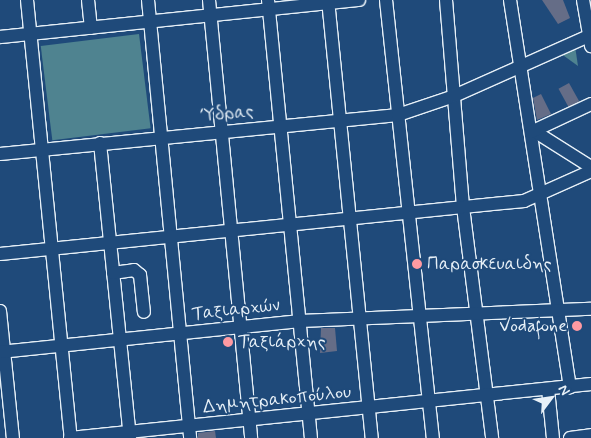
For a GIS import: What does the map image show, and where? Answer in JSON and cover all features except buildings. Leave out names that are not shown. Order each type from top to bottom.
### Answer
[{"type":"street","points":[[27,0],[71,438]]},
{"type":"street","points":[[88,0],[91,28]]},
{"type":"street","points":[[148,0],[169,238],[181,334],[189,432]]},
{"type":"street","points":[[209,0],[220,133],[251,438]]},
{"type":"street","points":[[0,37],[211,16],[269,5],[359,0]]},
{"type":"street","points":[[386,0],[433,438]]},
{"type":"street","points":[[446,0],[463,207],[492,438]]},
{"type":"street","points":[[510,0],[533,131],[540,197],[570,387]]},
{"type":"street","points":[[583,0],[591,39]]},
{"type":"street","points":[[328,2],[372,438]]},
{"type":"street","points":[[269,5],[279,126],[312,438]]},
{"type":"street","name":"Ύδρας","points":[[0,154],[398,115],[454,96],[591,39]]},
{"type":"street","points":[[533,131],[591,104]]},
{"type":"street","points":[[0,254],[169,238],[230,230],[350,220],[540,197],[591,169],[533,131]]},
{"type":"street","points":[[100,143],[129,435]]},
{"type":"street","points":[[113,273],[134,270],[140,275],[144,312]]},
{"type":"street","name":"Ταξιαρχών","points":[[2,352],[300,321],[360,317],[420,317],[591,309]]},
{"type":"street","points":[[0,312],[2,352],[13,438]]},
{"type":"street","name":"Δημητρακοπούλου","points":[[71,438],[189,432],[249,421],[591,384]]},
{"type":"street","points":[[548,389],[553,438]]},
{"type":"street","points":[[570,438],[591,435]]},
{"type":"green space","points":[[139,34],[151,128],[52,140],[41,46]]},
{"type":"green space","points":[[575,46],[578,66],[560,53]]},
{"type":"place","name":"Παρασκευαιδης","points":[[417,264]]},
{"type":"place","name":"Vodafone","points":[[577,326]]},
{"type":"place","name":"Ταξιάρχης","points":[[228,342]]}]
